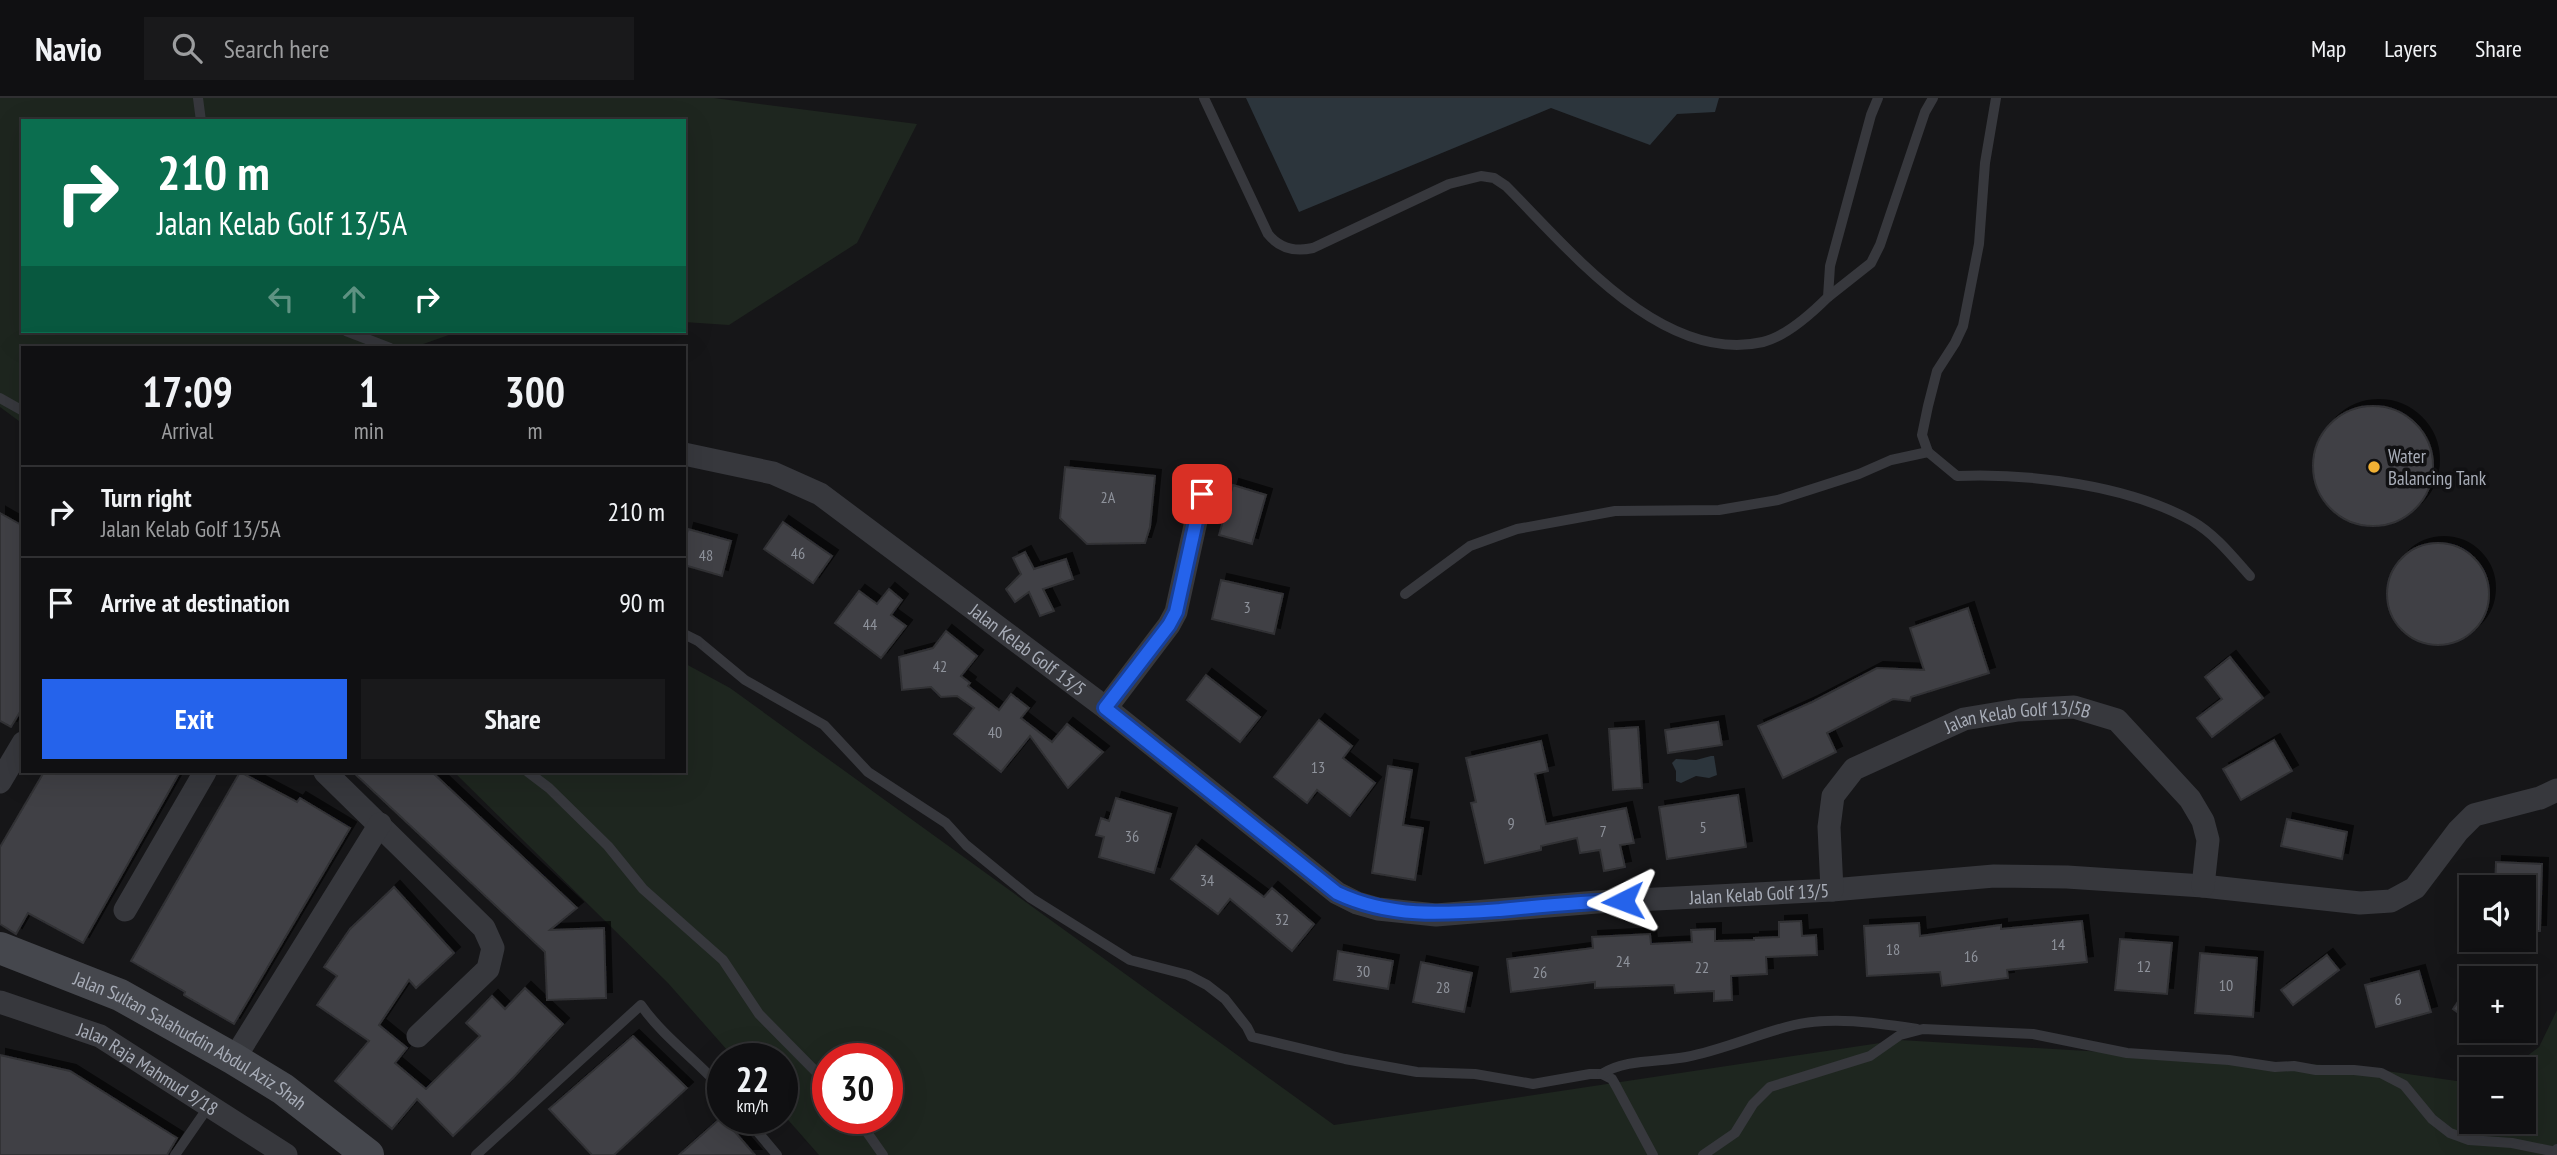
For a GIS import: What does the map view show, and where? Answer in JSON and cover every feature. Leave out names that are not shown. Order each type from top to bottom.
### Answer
[{"type":"street","name":"Jalan Kelab Golf 13/5","points":[[686,454],[773,473],[820,494],[1105,708],[1337,893],[1378,909],[1436,915],[1597,902],[1832,890],[1994,876],[2067,877],[2203,886],[2360,903],[2391,901],[2415,887],[2458,831],[2474,815],[2540,798],[2557,790]]},
{"type":"street","points":[[1105,708],[1169,625],[1176,612],[1202,494]]},
{"type":"street","name":"Jalan Kelab Golf 13/5B","points":[[1832,890],[1829,827],[1833,796],[1854,769],[1964,719],[2018,710],[2074,707],[2098,712],[2117,720],[2190,799],[2203,821],[2208,839],[2203,886]]},
{"type":"street","points":[[0,782],[21,746]]},
{"type":"street","points":[[125,910],[204,773]]},
{"type":"street","points":[[326,773],[484,928],[493,948],[488,969],[418,1035]]},
{"type":"street","points":[[234,1059],[380,824]]},
{"type":"street","name":"Jalan Sultan Salahuddin Abdul Aziz Shah","points":[[0,948],[120,995],[234,1059],[283,1089],[368,1155]]},
{"type":"street","name":"Jalan Raja Mahmud 9/18","points":[[0,1002],[100,1036],[286,1155]]},
{"type":"lane","points":[[198,98],[201,119]]},
{"type":"lane","points":[[1204,98],[1268,234],[1275,243],[1288,249],[1302,251],[1313,248],[1449,184],[1481,176],[1494,178],[1506,186],[1595,274],[1643,314],[1712,343],[1740,345],[1766,341],[1805,319],[1871,263],[1880,245],[1925,113],[1933,98]]},
{"type":"lane","points":[[1828,297],[1830,266],[1878,98]]},
{"type":"lane","points":[[1996,98],[1985,163],[1979,244],[1963,326],[1937,371],[1928,406],[1922,435],[1928,452],[1956,476],[1998,474],[2115,491],[2157,506],[2193,521],[2220,544],[2250,576]]},
{"type":"lane","points":[[351,333],[385,346]]},
{"type":"lane","points":[[0,398],[21,410]]},
{"type":"lane","points":[[1405,594],[1470,546],[1517,529],[1615,511],[1719,510],[1778,500],[1859,474],[1891,460],[1928,452]]},
{"type":"lane","points":[[686,635],[698,641],[745,680],[824,726],[868,772],[946,823],[966,845],[1031,898],[1130,960],[1188,975],[1207,985],[1225,999],[1252,1037],[1345,1059],[1417,1072],[1475,1074],[1533,1084],[1602,1074],[1612,1079],[1653,1155]]},
{"type":"lane","points":[[529,773],[549,788],[608,846],[643,889],[723,960],[759,1014],[812,1068]]},
{"type":"lane","points":[[476,1155],[641,1005],[655,1024],[707,1071]]},
{"type":"lane","points":[[1602,1074],[1642,1063],[1686,1057],[1793,1025],[1816,1021],[1871,1022],[1923,1030],[2034,1034],[2127,1053],[2229,1060],[2275,1067],[2381,1073],[2404,1085],[2432,1119],[2449,1133],[2469,1139],[2557,1150]]},
{"type":"lane","points":[[1703,1155],[1735,1133],[1753,1104],[1770,1087],[1870,1056],[1900,1035],[1923,1030]]},
{"type":"lane","points":[[175,1155],[208,1106]]},
{"type":"lane","points":[[759,1134],[777,1155]]},
{"type":"lane","points":[[868,1134],[883,1155]]},
{"type":"shaded area","points":[[0,98],[714,98],[917,124],[857,243],[729,325],[686,322],[686,119],[21,119],[21,333],[454,333],[418,346],[21,346],[21,423],[0,407]]},
{"type":"shaded area","points":[[1246,98],[1719,98],[1715,112],[1677,114],[1650,145],[1551,108],[1299,212]]},
{"type":"shaded area","points":[[686,664],[730,688],[1334,1125],[1900,1040],[2358,1067],[2459,1081],[2459,1134],[2536,1134],[2536,1057],[2526,1057],[2539,1047],[2557,1010],[2557,1155],[819,1155],[798,1131],[798,1043],[721,1043],[668,983],[455,773],[686,773]]},
{"type":"shaded area","points":[[1714,756],[1717,775],[1709,778],[1696,776],[1681,783],[1676,781],[1676,771],[1672,763],[1676,759],[1696,760]]},
{"type":"building","name":"Water Balancing Tank","points":[[2373,406],[2396,411],[2415,424],[2428,443],[2433,466],[2428,489],[2415,508],[2396,521],[2373,526],[2350,521],[2331,508],[2318,489],[2313,466],[2318,443],[2331,424],[2350,411]]},
{"type":"building","points":[[1065,467],[1155,476],[1150,527],[1145,543],[1087,544],[1060,518]]},
{"type":"building","points":[[1233,485],[1266,495],[1252,544],[1219,535]]},
{"type":"building","points":[[0,513],[21,525],[21,710],[11,727],[0,721]]},
{"type":"building","points":[[783,522],[832,556],[813,583],[764,549]]},
{"type":"building","points":[[688,529],[731,541],[722,576],[686,566]]},
{"type":"building","name":"Water Balancing Tank","points":[[2438,543],[2457,547],[2474,558],[2485,575],[2489,594],[2485,613],[2474,630],[2457,641],[2438,645],[2419,641],[2402,630],[2391,613],[2387,594],[2391,575],[2402,558],[2419,547]]},
{"type":"building","points":[[1025,552],[1034,569],[1066,559],[1073,579],[1043,589],[1054,611],[1040,616],[1029,592],[1015,602],[1006,589],[1021,574],[1013,558]]},
{"type":"building","points":[[1221,580],[1283,594],[1274,634],[1212,619]]},
{"type":"building","points":[[889,589],[902,600],[891,615],[906,626],[881,658],[835,623],[859,591],[877,604]]},
{"type":"building","points":[[1968,608],[1989,673],[1911,697],[1910,701],[1893,699],[1827,733],[1836,752],[1783,778],[1758,726],[1877,668],[1924,670],[1910,628]]},
{"type":"building","points":[[946,631],[977,656],[961,676],[970,683],[968,686],[999,710],[1011,694],[1029,708],[1021,718],[1052,742],[1067,724],[1103,752],[1068,788],[1030,736],[1001,772],[954,734],[974,708],[957,696],[941,697],[931,687],[902,690],[899,657],[933,648]]},
{"type":"building","points":[[2230,657],[2263,698],[2212,737],[2197,718],[2222,699],[2205,677]]},
{"type":"building","points":[[1206,675],[1260,717],[1240,742],[1187,700]]},
{"type":"building","points":[[1319,720],[1352,746],[1343,758],[1375,783],[1350,816],[1317,790],[1307,803],[1274,777]]},
{"type":"building","points":[[1718,722],[1722,745],[1668,753],[1665,730]]},
{"type":"building","points":[[1638,727],[1642,788],[1613,790],[1609,729]]},
{"type":"building","points":[[2274,740],[2292,771],[2241,800],[2223,769]]},
{"type":"building","points":[[1541,741],[1548,771],[1535,774],[1546,824],[1626,808],[1634,843],[1620,845],[1625,867],[1604,871],[1600,850],[1580,853],[1577,838],[1541,846],[1541,850],[1485,863],[1471,803],[1476,802],[1466,758]]},
{"type":"building","points":[[1388,766],[1412,770],[1403,825],[1423,828],[1415,880],[1372,873]]},
{"type":"building","points":[[43,773],[179,773],[83,943],[28,913],[16,934],[0,924],[0,847]]},
{"type":"building","points":[[239,773],[297,802],[300,798],[350,828],[234,1024],[131,961]]},
{"type":"building","points":[[354,773],[433,773],[577,908],[550,930],[604,928],[606,998],[547,1000],[545,952]]},
{"type":"building","points":[[1738,795],[1746,847],[1667,859],[1659,807]]},
{"type":"building","points":[[1116,798],[1171,814],[1154,873],[1099,857],[1104,837],[1096,835],[1101,818],[1109,821]]},
{"type":"building","points":[[2287,819],[2347,832],[2342,859],[2281,846]]},
{"type":"building","points":[[1196,846],[1264,897],[1272,888],[1314,924],[1292,951],[1230,899],[1218,914],[1171,879]]},
{"type":"building","points":[[2496,862],[2542,864],[2540,931],[2536,931],[2536,875],[2495,875]]},
{"type":"building","points":[[394,887],[454,953],[416,988],[409,980],[379,1025],[407,1048],[395,1063],[426,1089],[480,1036],[466,1023],[492,996],[505,1009],[525,988],[563,1024],[513,1078],[453,1136],[417,1099],[392,1129],[335,1081],[369,1041],[317,1005],[337,976],[324,967],[350,929]]},
{"type":"building","points":[[1801,921],[1802,936],[1816,935],[1817,955],[1766,957],[1767,974],[1731,976],[1732,1000],[1714,1001],[1714,991],[1675,993],[1674,985],[1595,988],[1595,982],[1511,992],[1507,959],[1593,948],[1592,937],[1650,934],[1651,944],[1692,942],[1691,930],[1715,929],[1715,941],[1754,940],[1779,937],[1779,922]]},
{"type":"building","points":[[2082,921],[2087,962],[2007,970],[2008,978],[1942,986],[1940,972],[1867,976],[1864,926],[1919,923],[1920,936],[2001,925],[2001,929]]},
{"type":"building","points":[[2120,939],[2172,943],[2167,994],[2115,990]]},
{"type":"building","points":[[1338,951],[1393,961],[1388,989],[1334,980]]},
{"type":"building","points":[[2200,953],[2257,958],[2253,1017],[2195,1013]]},
{"type":"building","points":[[2327,955],[2339,970],[2293,1005],[2281,990]]},
{"type":"building","points":[[1421,962],[1472,973],[1464,1012],[1413,1002]]},
{"type":"building","points":[[2419,971],[2431,1012],[2376,1027],[2365,985]]},
{"type":"building","points":[[2459,1000],[2459,1013],[2453,1009]]},
{"type":"building","points":[[633,1036],[687,1088],[614,1155],[592,1155],[549,1109]]},
{"type":"building","points":[[0,1055],[70,1071],[177,1138],[167,1155],[0,1155]]},
{"type":"building","points":[[707,1130],[707,1134],[737,1134],[755,1155],[679,1155]]},
{"type":"place","name":"Water Balancing Tank","points":[[2374,467]]},
{"type":"route","points":[[1202,494],[1176,612],[1169,625],[1105,708],[1337,893],[1357,903],[1378,909],[1436,915],[1623,901]]}]
